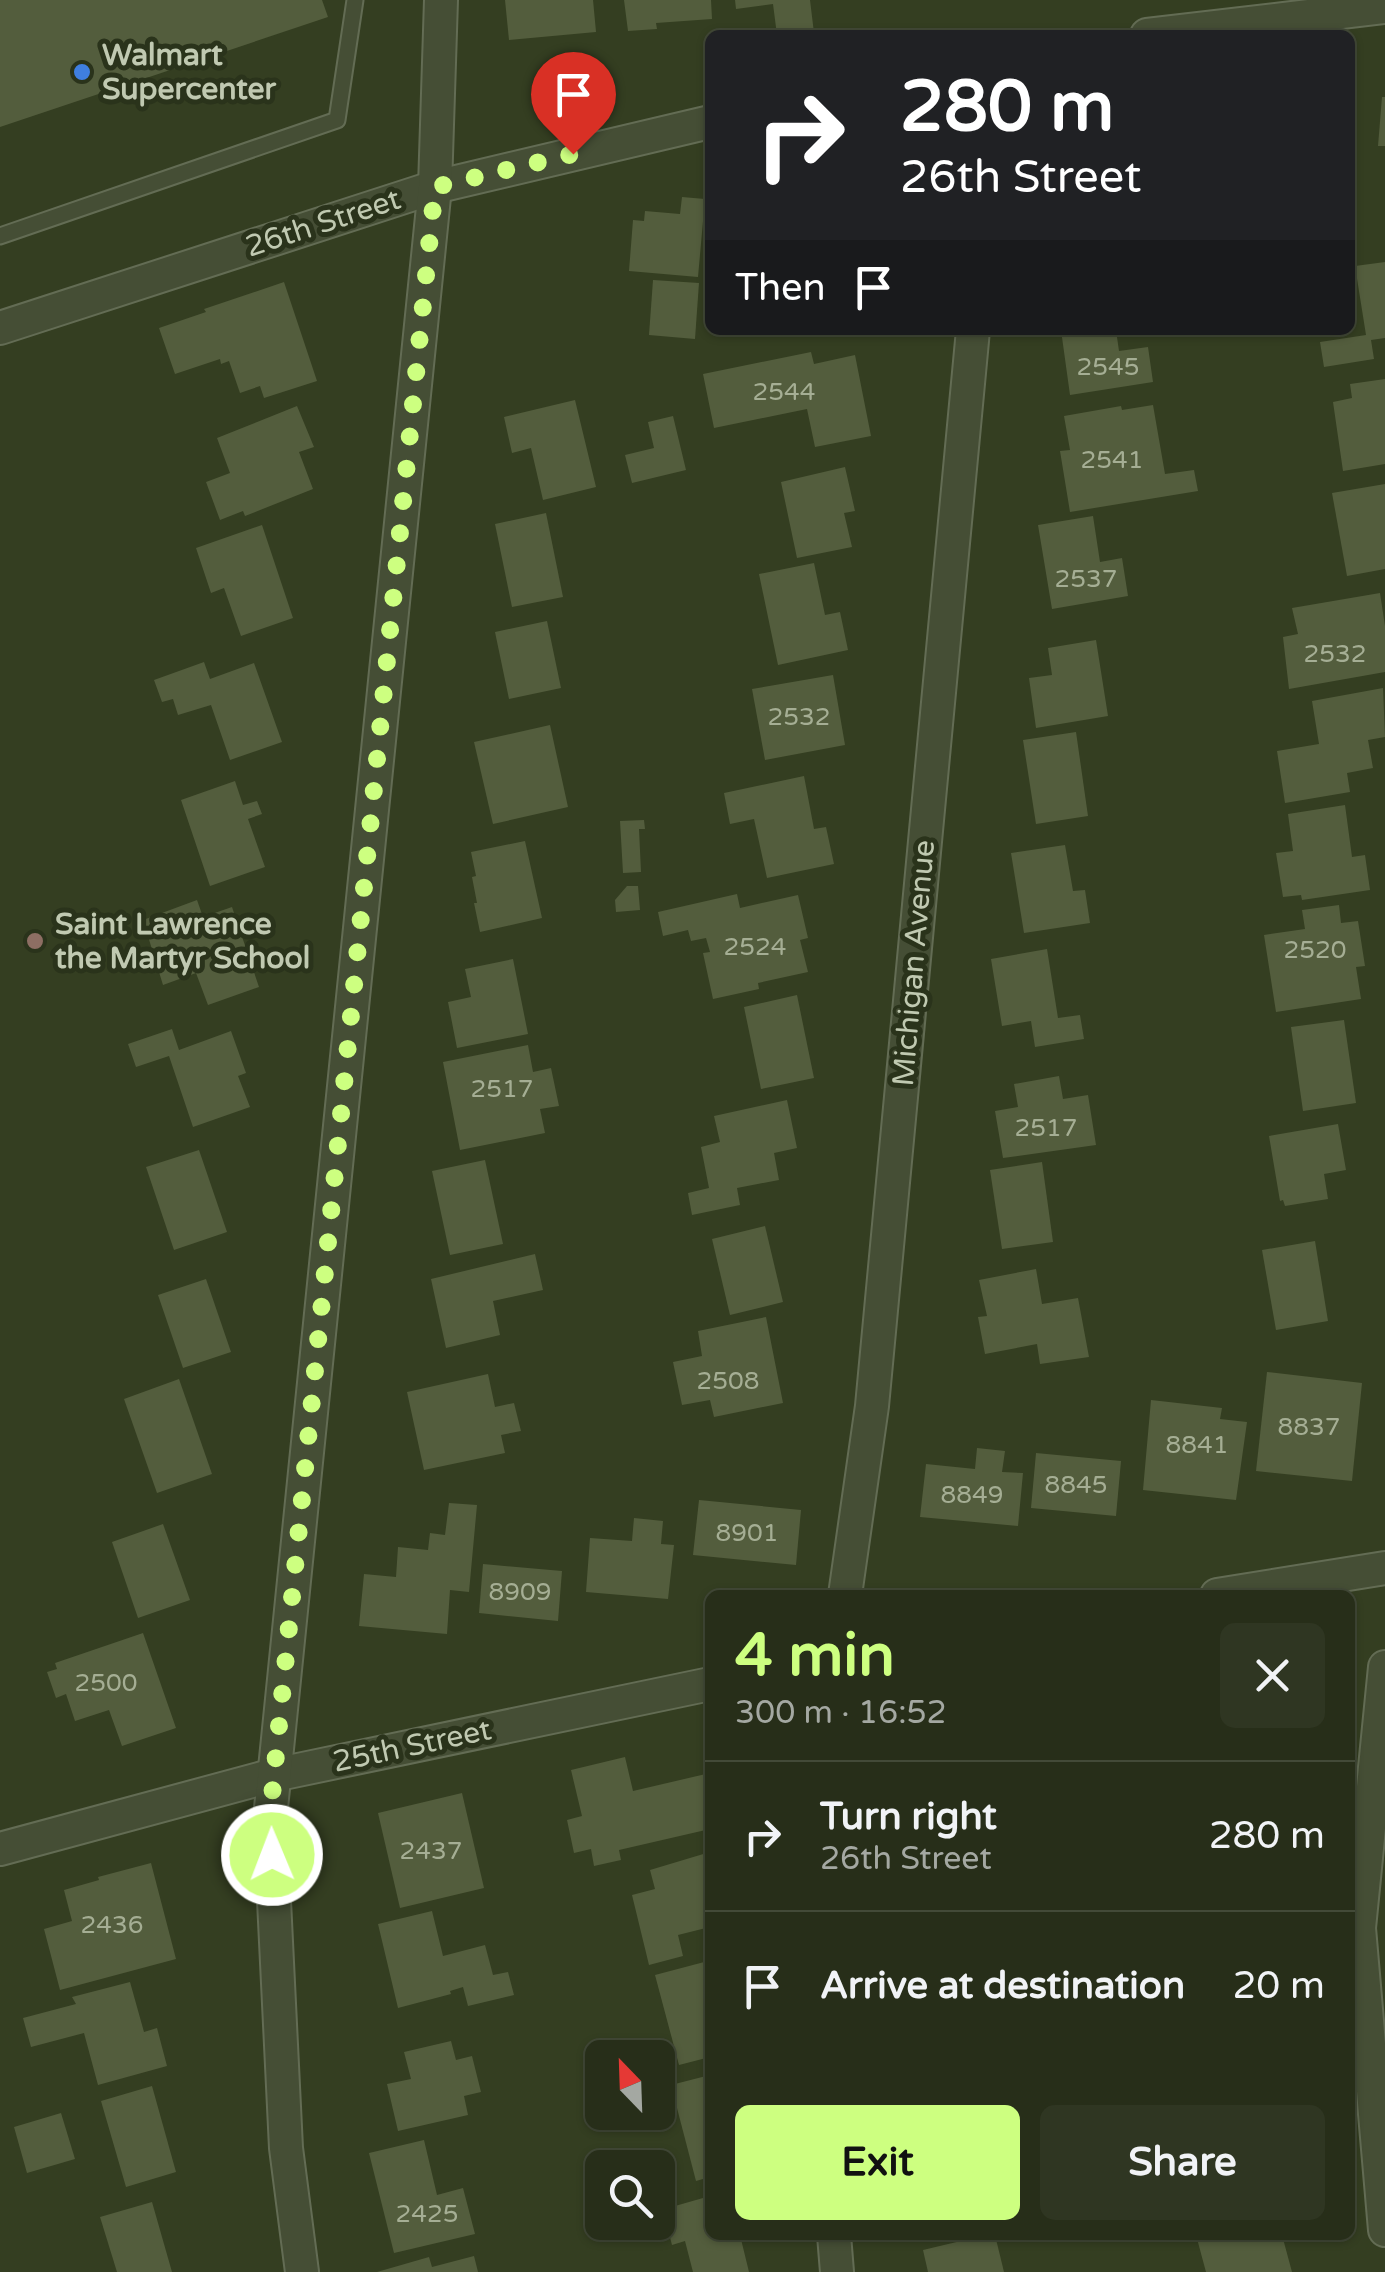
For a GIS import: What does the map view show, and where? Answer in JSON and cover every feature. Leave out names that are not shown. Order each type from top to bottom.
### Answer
[{"type":"street","points":[[302,2272],[286,2148],[270,1818],[435,187],[441,0]]},
{"type":"street","points":[[1187,30],[1385,6]]},
{"type":"street","name":"26th Street","points":[[0,328],[435,187],[705,123]]},
{"type":"street","name":"Michigan Avenue","points":[[846,1590],[874,1387],[973,335]]},
{"type":"street","points":[[1248,1590],[1385,1568]]},
{"type":"street","points":[[1385,1667],[1359,1928],[1385,2230]]},
{"type":"street","name":"25th Street","points":[[0,1849],[274,1775],[705,1685]]},
{"type":"street","points":[[834,2240],[837,2272]]},
{"type":"lane","points":[[0,236],[337,120],[356,0]]},
{"type":"building","name":"Walmart Supercenter","points":[[0,0],[322,0],[328,17],[0,127]]},
{"type":"building","points":[[505,0],[593,0],[596,32],[509,40]]},
{"type":"building","points":[[624,0],[711,0],[712,19],[656,23],[657,29],[628,31]]},
{"type":"building","points":[[735,0],[810,0],[814,30],[776,30],[773,4],[736,9]]},
{"type":"building","points":[[1382,97],[1385,146],[1378,146]]},
{"type":"building","points":[[682,197],[705,199],[698,277],[629,271],[633,220],[644,221],[645,211],[680,214]]},
{"type":"building","points":[[1385,262],[1385,338],[1371,340],[1374,359],[1324,367],[1320,342],[1366,335],[1355,266]]},
{"type":"building","points":[[653,280],[699,283],[695,339],[649,335]]},
{"type":"building","points":[[284,282],[317,381],[264,398],[260,386],[240,393],[229,361],[221,364],[220,359],[175,374],[159,328]]},
{"type":"building","points":[[1062,335],[1117,335],[1119,351],[1148,347],[1153,382],[1070,395]]},
{"type":"building","points":[[811,352],[814,364],[855,355],[871,436],[815,447],[807,409],[714,428],[703,374]]},
{"type":"building","points":[[1385,379],[1385,464],[1343,471],[1333,402],[1352,398],[1350,384]]},
{"type":"building","points":[[575,400],[596,487],[543,500],[531,448],[512,453],[504,417]]},
{"type":"building","points":[[1153,405],[1165,474],[1194,470],[1198,491],[1070,512],[1060,451],[1070,450],[1064,416]]},
{"type":"building","points":[[297,406],[314,447],[299,452],[313,489],[245,516],[243,511],[220,520],[206,482],[230,473],[217,438]]},
{"type":"building","points":[[673,416],[686,470],[632,483],[625,455],[654,448],[648,422]]},
{"type":"building","points":[[845,467],[855,511],[844,513],[852,547],[797,558],[781,482]]},
{"type":"building","points":[[1385,484],[1385,569],[1347,576],[1332,493]]},
{"type":"building","points":[[546,513],[563,597],[512,607],[495,524]]},
{"type":"building","points":[[1093,516],[1100,562],[1122,558],[1128,596],[1052,609],[1038,525]]},
{"type":"building","points":[[262,525],[293,618],[241,636],[224,588],[211,593],[196,548]]},
{"type":"building","points":[[814,563],[825,615],[840,612],[848,650],[778,665],[759,574]]},
{"type":"building","points":[[1380,593],[1385,672],[1289,689],[1283,637],[1298,634],[1292,608]]},
{"type":"building","points":[[547,621],[561,688],[509,699],[495,632]]},
{"type":"building","points":[[1096,640],[1108,716],[1036,728],[1029,678],[1052,675],[1048,648]]},
{"type":"building","points":[[204,662],[210,679],[254,663],[282,742],[230,760],[211,705],[178,715],[173,699],[162,702],[154,680]]},
{"type":"building","points":[[833,675],[845,745],[765,760],[752,689]]},
{"type":"building","points":[[1383,688],[1385,737],[1368,740],[1373,768],[1347,773],[1350,792],[1285,803],[1277,751],[1319,744],[1312,701]]},
{"type":"building","points":[[550,725],[568,807],[493,824],[474,742]]},
{"type":"building","points":[[1076,732],[1088,816],[1036,824],[1023,740]]},
{"type":"building","points":[[804,776],[814,829],[826,827],[834,864],[767,878],[754,819],[730,824],[724,793]]},
{"type":"building","points":[[235,781],[243,805],[257,801],[262,814],[248,819],[265,867],[210,886],[181,800]]},
{"type":"building","points":[[1345,805],[1352,857],[1365,855],[1370,890],[1302,900],[1301,895],[1283,897],[1276,853],[1293,851],[1288,814]]},
{"type":"building","points":[[644,820],[645,829],[639,829],[641,872],[623,873],[620,821]]},
{"type":"building","points":[[525,841],[542,918],[480,932],[471,852]]},
{"type":"building","points":[[1065,845],[1073,891],[1085,890],[1090,923],[1024,933],[1011,853]]},
{"type":"building","points":[[627,886],[638,886],[640,910],[616,912],[615,900]]},
{"type":"building","points":[[737,894],[740,908],[798,895],[808,938],[800,940],[808,972],[758,983],[759,989],[713,999],[703,953],[710,952],[706,938],[691,941],[688,930],[663,936],[658,912]]},
{"type":"building","points":[[197,900],[203,917],[232,907],[259,987],[208,1005],[196,973],[163,985],[143,920]]},
{"type":"building","points":[[1339,905],[1341,923],[1358,921],[1365,966],[1356,967],[1361,999],[1276,1012],[1264,935],[1305,929],[1302,910]]},
{"type":"building","points":[[1047,949],[1058,1018],[1080,1015],[1084,1039],[1035,1047],[1031,1021],[1002,1026],[991,959]]},
{"type":"building","points":[[513,959],[528,1034],[457,1048],[448,1002],[471,997],[465,969]]},
{"type":"building","points":[[797,995],[814,1078],[761,1089],[744,1007]]},
{"type":"building","points":[[1344,1020],[1356,1103],[1303,1111],[1291,1027]]},
{"type":"building","points":[[172,1029],[179,1050],[231,1031],[246,1073],[238,1076],[250,1107],[193,1127],[169,1056],[136,1067],[128,1044]]},
{"type":"building","points":[[528,1045],[533,1072],[551,1068],[559,1106],[540,1109],[545,1133],[460,1150],[443,1062]]},
{"type":"building","points":[[1059,1076],[1063,1099],[1088,1095],[1096,1145],[1003,1158],[995,1111],[1018,1107],[1014,1084]]},
{"type":"building","points":[[787,1100],[797,1148],[774,1153],[779,1180],[737,1188],[740,1205],[692,1215],[688,1193],[709,1188],[701,1147],[720,1142],[714,1116]]},
{"type":"building","points":[[1338,1124],[1346,1170],[1324,1174],[1328,1199],[1285,1206],[1280,1201],[1269,1136]]},
{"type":"building","points":[[199,1150],[227,1232],[174,1250],[146,1167]]},
{"type":"building","points":[[485,1160],[503,1244],[450,1255],[432,1171]]},
{"type":"building","points":[[1042,1162],[1053,1242],[1002,1249],[990,1170]]},
{"type":"building","points":[[765,1226],[783,1302],[730,1315],[712,1239]]},
{"type":"building","points":[[1315,1241],[1328,1321],[1276,1330],[1262,1250]]},
{"type":"building","points":[[535,1254],[543,1290],[493,1301],[500,1335],[446,1348],[431,1279]]},
{"type":"building","points":[[1036,1269],[1042,1304],[1078,1298],[1089,1357],[1040,1364],[1037,1344],[985,1354],[978,1317],[987,1316],[979,1280]]},
{"type":"building","points":[[206,1279],[231,1352],[183,1368],[158,1295]]},
{"type":"building","points":[[766,1317],[783,1403],[714,1417],[710,1400],[682,1405],[673,1362],[702,1356],[698,1331]]},
{"type":"building","points":[[1267,1372],[1362,1383],[1352,1481],[1256,1471]]},
{"type":"building","points":[[488,1374],[495,1407],[514,1403],[521,1431],[501,1435],[505,1453],[424,1470],[407,1392]]},
{"type":"building","points":[[179,1379],[212,1474],[157,1493],[124,1399]]},
{"type":"building","points":[[1151,1400],[1222,1408],[1220,1419],[1247,1422],[1236,1500],[1143,1490]]},
{"type":"building","points":[[977,1448],[1005,1451],[1002,1472],[1023,1473],[1018,1526],[920,1517],[926,1464],[975,1469]]},
{"type":"building","points":[[1036,1453],[1121,1461],[1116,1516],[1031,1508]]},
{"type":"building","points":[[699,1500],[801,1510],[796,1565],[693,1555]]},
{"type":"building","points":[[449,1503],[477,1505],[469,1592],[450,1590],[447,1634],[359,1626],[364,1574],[396,1577],[398,1547],[428,1550],[430,1533],[445,1535]]},
{"type":"building","points":[[634,1518],[663,1521],[661,1544],[674,1545],[668,1599],[586,1592],[590,1538],[632,1541]]},
{"type":"building","points":[[163,1524],[190,1600],[138,1618],[112,1542]]},
{"type":"building","points":[[483,1564],[562,1571],[558,1621],[479,1613]]},
{"type":"building","points":[[143,1633],[176,1728],[122,1746],[109,1710],[75,1721],[66,1694],[56,1698],[47,1672],[57,1669],[55,1663]]},
{"type":"building","points":[[625,1757],[633,1791],[705,1774],[705,1830],[619,1850],[621,1860],[594,1866],[591,1849],[574,1853],[567,1820],[582,1816],[571,1770]]},
{"type":"building","points":[[462,1793],[484,1888],[400,1908],[378,1813]]},
{"type":"building","points":[[705,1854],[705,1928],[678,1935],[683,1956],[649,1965],[632,1895],[655,1889],[650,1870]]},
{"type":"building","points":[[151,1863],[176,1959],[60,1990],[44,1929],[72,1921],[64,1890]]},
{"type":"building","points":[[432,1911],[443,1956],[485,1945],[493,1975],[508,1972],[514,1995],[468,2006],[463,1987],[398,2008],[378,1924]]},
{"type":"building","points":[[705,1962],[705,2058],[679,2065],[655,1975]]},
{"type":"building","points":[[130,1982],[144,2032],[157,2028],[167,2066],[98,2085],[84,2033],[31,2047],[23,2018],[76,2004],[72,1997]]},
{"type":"building","points":[[451,2041],[456,2060],[472,2056],[481,2092],[464,2096],[468,2115],[398,2131],[387,2084],[411,2079],[404,2052]]},
{"type":"building","points":[[705,2076],[705,2178],[696,2181],[675,2100],[675,2084]]},
{"type":"building","points":[[152,2086],[176,2172],[126,2187],[101,2101]]},
{"type":"building","points":[[61,2113],[75,2159],[27,2173],[14,2127]]},
{"type":"building","points":[[424,2140],[437,2195],[463,2188],[475,2234],[394,2253],[369,2153]]},
{"type":"building","points":[[705,2197],[705,2240],[741,2240],[749,2272],[693,2272],[685,2241],[672,2245],[675,2206]]},
{"type":"building","points":[[152,2202],[172,2272],[117,2272],[100,2217]]},
{"type":"building","points":[[965,2240],[996,2240],[1004,2272],[928,2272],[923,2250]]},
{"type":"building","points":[[1197,2240],[1283,2240],[1292,2272],[1206,2272]]},
{"type":"building","points":[[474,2256],[478,2272],[377,2272],[429,2257],[432,2267]]},
{"type":"place","name":"Walmart Supercenter","points":[[82,72]]},
{"type":"place","name":"Saint Lawrence the Martyr School","points":[[35,941]]},
{"type":"route","points":[[272,1855],[274,1775],[435,187],[573,154]]}]
